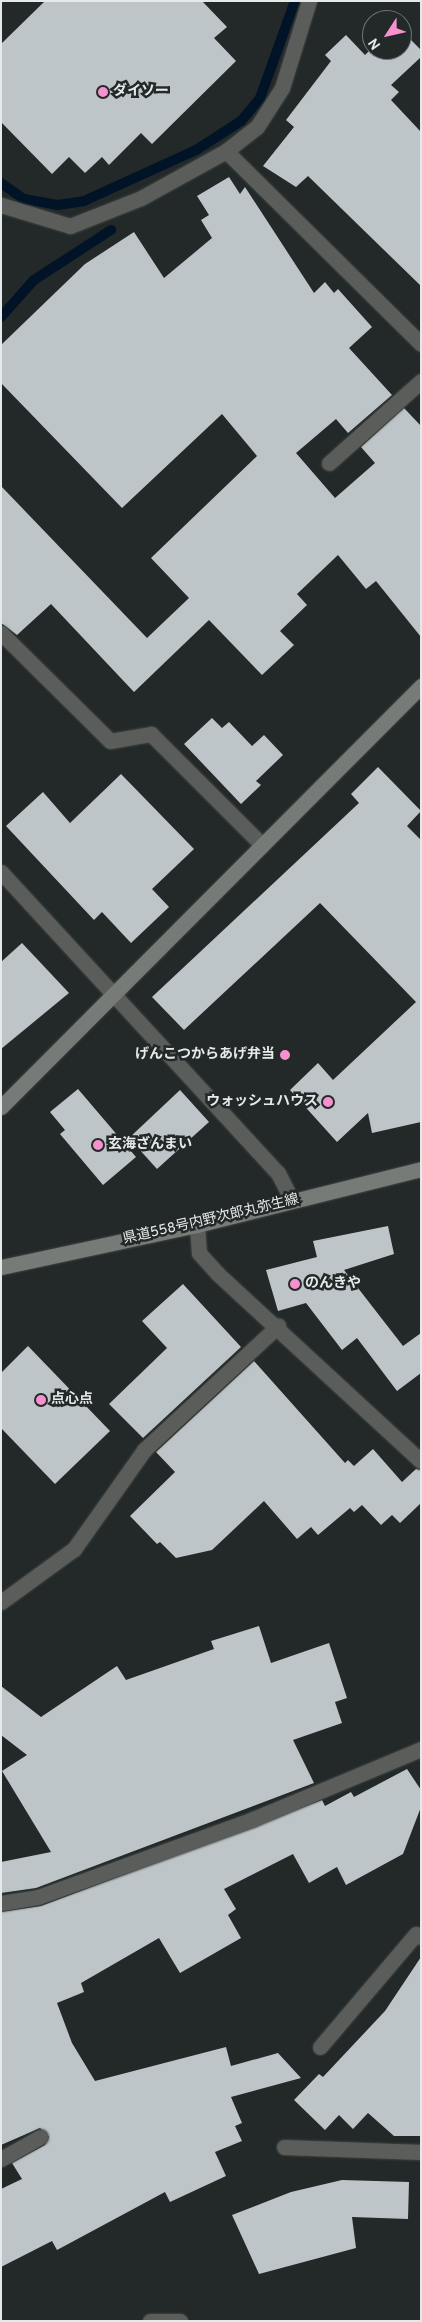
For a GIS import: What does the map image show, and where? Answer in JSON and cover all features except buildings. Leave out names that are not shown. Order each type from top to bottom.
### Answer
[{"type":"street","points":[[1,205],[70,226],[141,198],[226,151],[257,127],[282,88],[309,1]]},
{"type":"street","points":[[226,151],[421,344]]},
{"type":"street","points":[[329,463],[421,381]]},
{"type":"street","points":[[1,633],[110,741],[151,734],[262,845]]},
{"type":"street","points":[[1,1107],[114,991],[421,686]]},
{"type":"street","points":[[1,872],[114,991],[278,1173],[292,1201]]},
{"type":"street","name":"県道558号内野次郎丸弥生線","points":[[1,1267],[197,1225],[421,1168]]},
{"type":"street","points":[[197,1225],[199,1253],[218,1274],[278,1326],[421,1461]]},
{"type":"street","points":[[1,1602],[74,1549],[144,1450],[278,1326]]},
{"type":"street","points":[[1,1903],[38,1897],[253,1819],[421,1748]]},
{"type":"street","points":[[320,2047],[416,1934],[421,1937]]},
{"type":"street","points":[[1,2158],[40,2137]]},
{"type":"street","points":[[284,2147],[421,2152]]},
{"type":"street","points":[[150,2321],[180,2321]]},
{"type":"waterway","points":[[1,183],[24,199],[57,205],[84,201],[196,150],[241,121],[260,98],[295,1]]},
{"type":"waterway","points":[[1,317],[34,280],[111,230]]},
{"type":"place","name":"ダイソー","points":[[103,92]]},
{"type":"place","name":"げんこつからあげ弁当","points":[[285,1055]]},
{"type":"place","name":"ウォッシュハウス","points":[[328,1102]]},
{"type":"place","name":"玄海ざんまい","points":[[98,1145]]},
{"type":"place","name":"のんきや","points":[[295,1284]]},
{"type":"place","name":"点心点","points":[[41,1400]]}]
